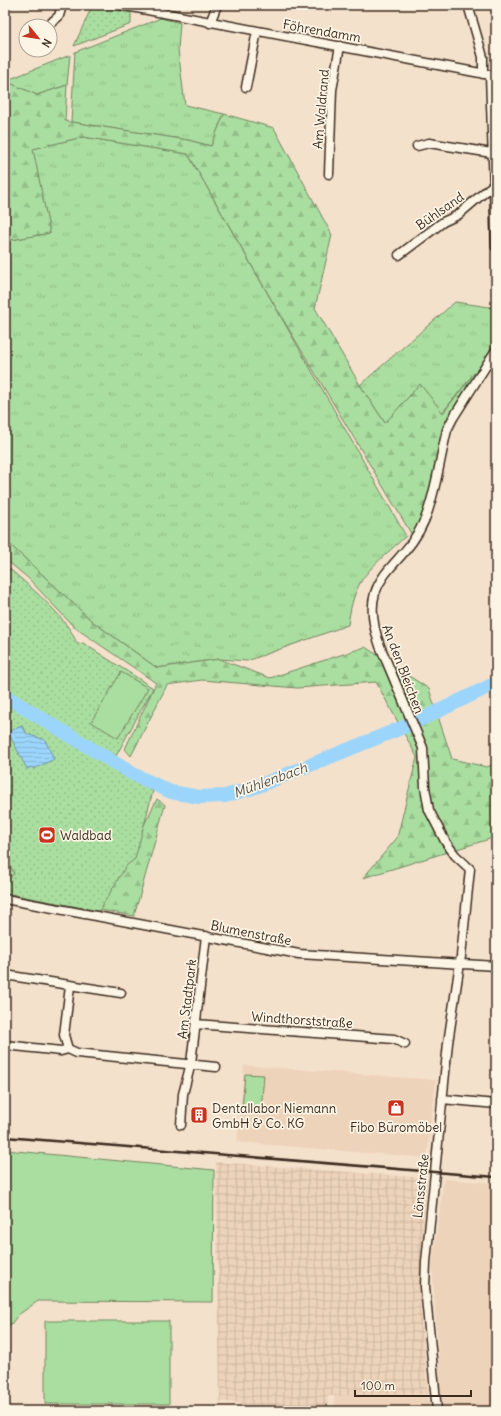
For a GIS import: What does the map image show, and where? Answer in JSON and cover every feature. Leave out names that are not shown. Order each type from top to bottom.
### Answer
[{"type":"street","points":[[57,18],[59,16],[62,5]]},
{"type":"street","name":"Föhrendamm","points":[[121,5],[490,75]]},
{"type":"street","points":[[210,23],[217,5]]},
{"type":"street","points":[[468,5],[483,57],[490,75],[496,248]]},
{"type":"street","points":[[246,87],[257,31]]},
{"type":"street","name":"Am Waldrand","points":[[329,174],[332,90],[340,46]]},
{"type":"street","points":[[417,146],[429,143],[492,153]]},
{"type":"street","name":"Bühlsand","points":[[399,255],[443,222],[458,215],[493,185]]},
{"type":"street","name":"An den Bleichen","points":[[470,869],[455,855],[445,841],[429,810],[425,787],[423,748],[409,719],[374,629],[372,614],[375,595],[382,577],[420,529],[425,518],[447,430],[496,350]]},
{"type":"street","name":"Lönsstraße","points":[[437,1411],[425,1287],[426,1262],[442,1099],[458,964],[461,956],[470,869]]},
{"type":"street","name":"Blumenstraße","points":[[5,899],[298,954],[496,966]]},
{"type":"street","name":"Am Stadtpark","points":[[181,1125],[183,1094],[191,1064],[206,936]]},
{"type":"street","points":[[5,975],[121,993]]},
{"type":"street","points":[[68,1049],[64,1035],[70,986]]},
{"type":"street","name":"Windthorststraße","points":[[196,1024],[394,1039],[405,1044]]},
{"type":"street","points":[[5,1045],[60,1051],[68,1049],[78,1053],[216,1067]]},
{"type":"street","points":[[442,1099],[496,1104]]},
{"type":"shaded area","points":[[244,1065],[436,1080],[427,1158],[237,1142]]},
{"type":"shaded area","points":[[216,1162],[427,1178],[421,1261],[420,1304],[428,1394],[328,1396],[328,1411],[242,1411],[241,1403],[220,1402]]},
{"type":"shaded area","points":[[444,1179],[496,1183],[496,1411],[442,1411],[432,1264]]},
{"type":"shaded area","points":[[428,1394],[430,1411],[335,1411],[334,1396]]},
{"type":"green space","points":[[92,6],[131,13],[131,24],[74,46]]},
{"type":"green space","points":[[161,18],[180,23],[178,49],[185,105],[224,114],[211,146],[188,140],[71,122],[75,52]]},
{"type":"green space","points":[[70,55],[67,85],[37,95],[5,81]]},
{"type":"green space","points":[[5,81],[37,95],[67,85],[65,121],[188,140],[211,146],[224,114],[274,128],[332,235],[315,308],[360,385],[385,423],[420,384],[443,413],[490,353],[452,417],[424,517],[412,535],[275,306],[188,154],[83,137],[33,149],[50,233],[5,241]]},
{"type":"green space","points":[[83,137],[188,154],[406,536],[381,558],[360,583],[354,598],[348,625],[247,661],[219,659],[157,668],[93,622],[5,540],[5,241],[50,233],[32,149]]},
{"type":"green space","points":[[455,302],[496,308],[496,345],[492,354],[490,354],[442,413],[385,423],[360,385]]},
{"type":"green space","points":[[5,540],[93,622],[157,668],[219,659],[270,678],[365,647],[429,689],[452,759],[487,767],[496,763],[496,837],[363,878],[397,838],[417,757],[376,682],[297,688],[202,680],[167,685],[131,756],[125,749],[156,683],[74,627],[28,578],[5,559]]},
{"type":"green space","name":"Waldbad","points":[[5,565],[35,591],[56,612],[72,633],[77,644],[83,643],[153,688],[110,767],[153,791],[135,859],[126,866],[99,911],[5,893],[6,882],[14,874],[5,853]]},
{"type":"green space","points":[[121,672],[148,688],[118,738],[91,722]]},
{"type":"green space","points":[[157,799],[165,805],[134,916],[5,893],[5,852],[127,859]]},
{"type":"green space","points":[[245,1074],[264,1075],[261,1110],[242,1109]]},
{"type":"green space","points":[[5,1150],[214,1170],[213,1302],[38,1301],[18,1315],[5,1332]]},
{"type":"green space","points":[[45,1321],[169,1321],[169,1404],[45,1404]]},
{"type":"water","points":[[22,726],[27,734],[45,740],[54,759],[34,769],[32,767],[27,769],[8,732]]},
{"type":"waterway","name":"Mühlenbach","points":[[5,696],[133,774],[171,792],[199,797],[225,796],[256,787],[416,722],[496,683]]},
{"type":"railway","points":[[5,1137],[496,1177]]},
{"type":"place","name":"Waldbad","points":[[47,835]]},
{"type":"place","name":"Fibo Büromöbel","points":[[396,1108]]},
{"type":"place","name":"Dentallabor Niemann GmbH & Co. KG","points":[[199,1115]]}]
